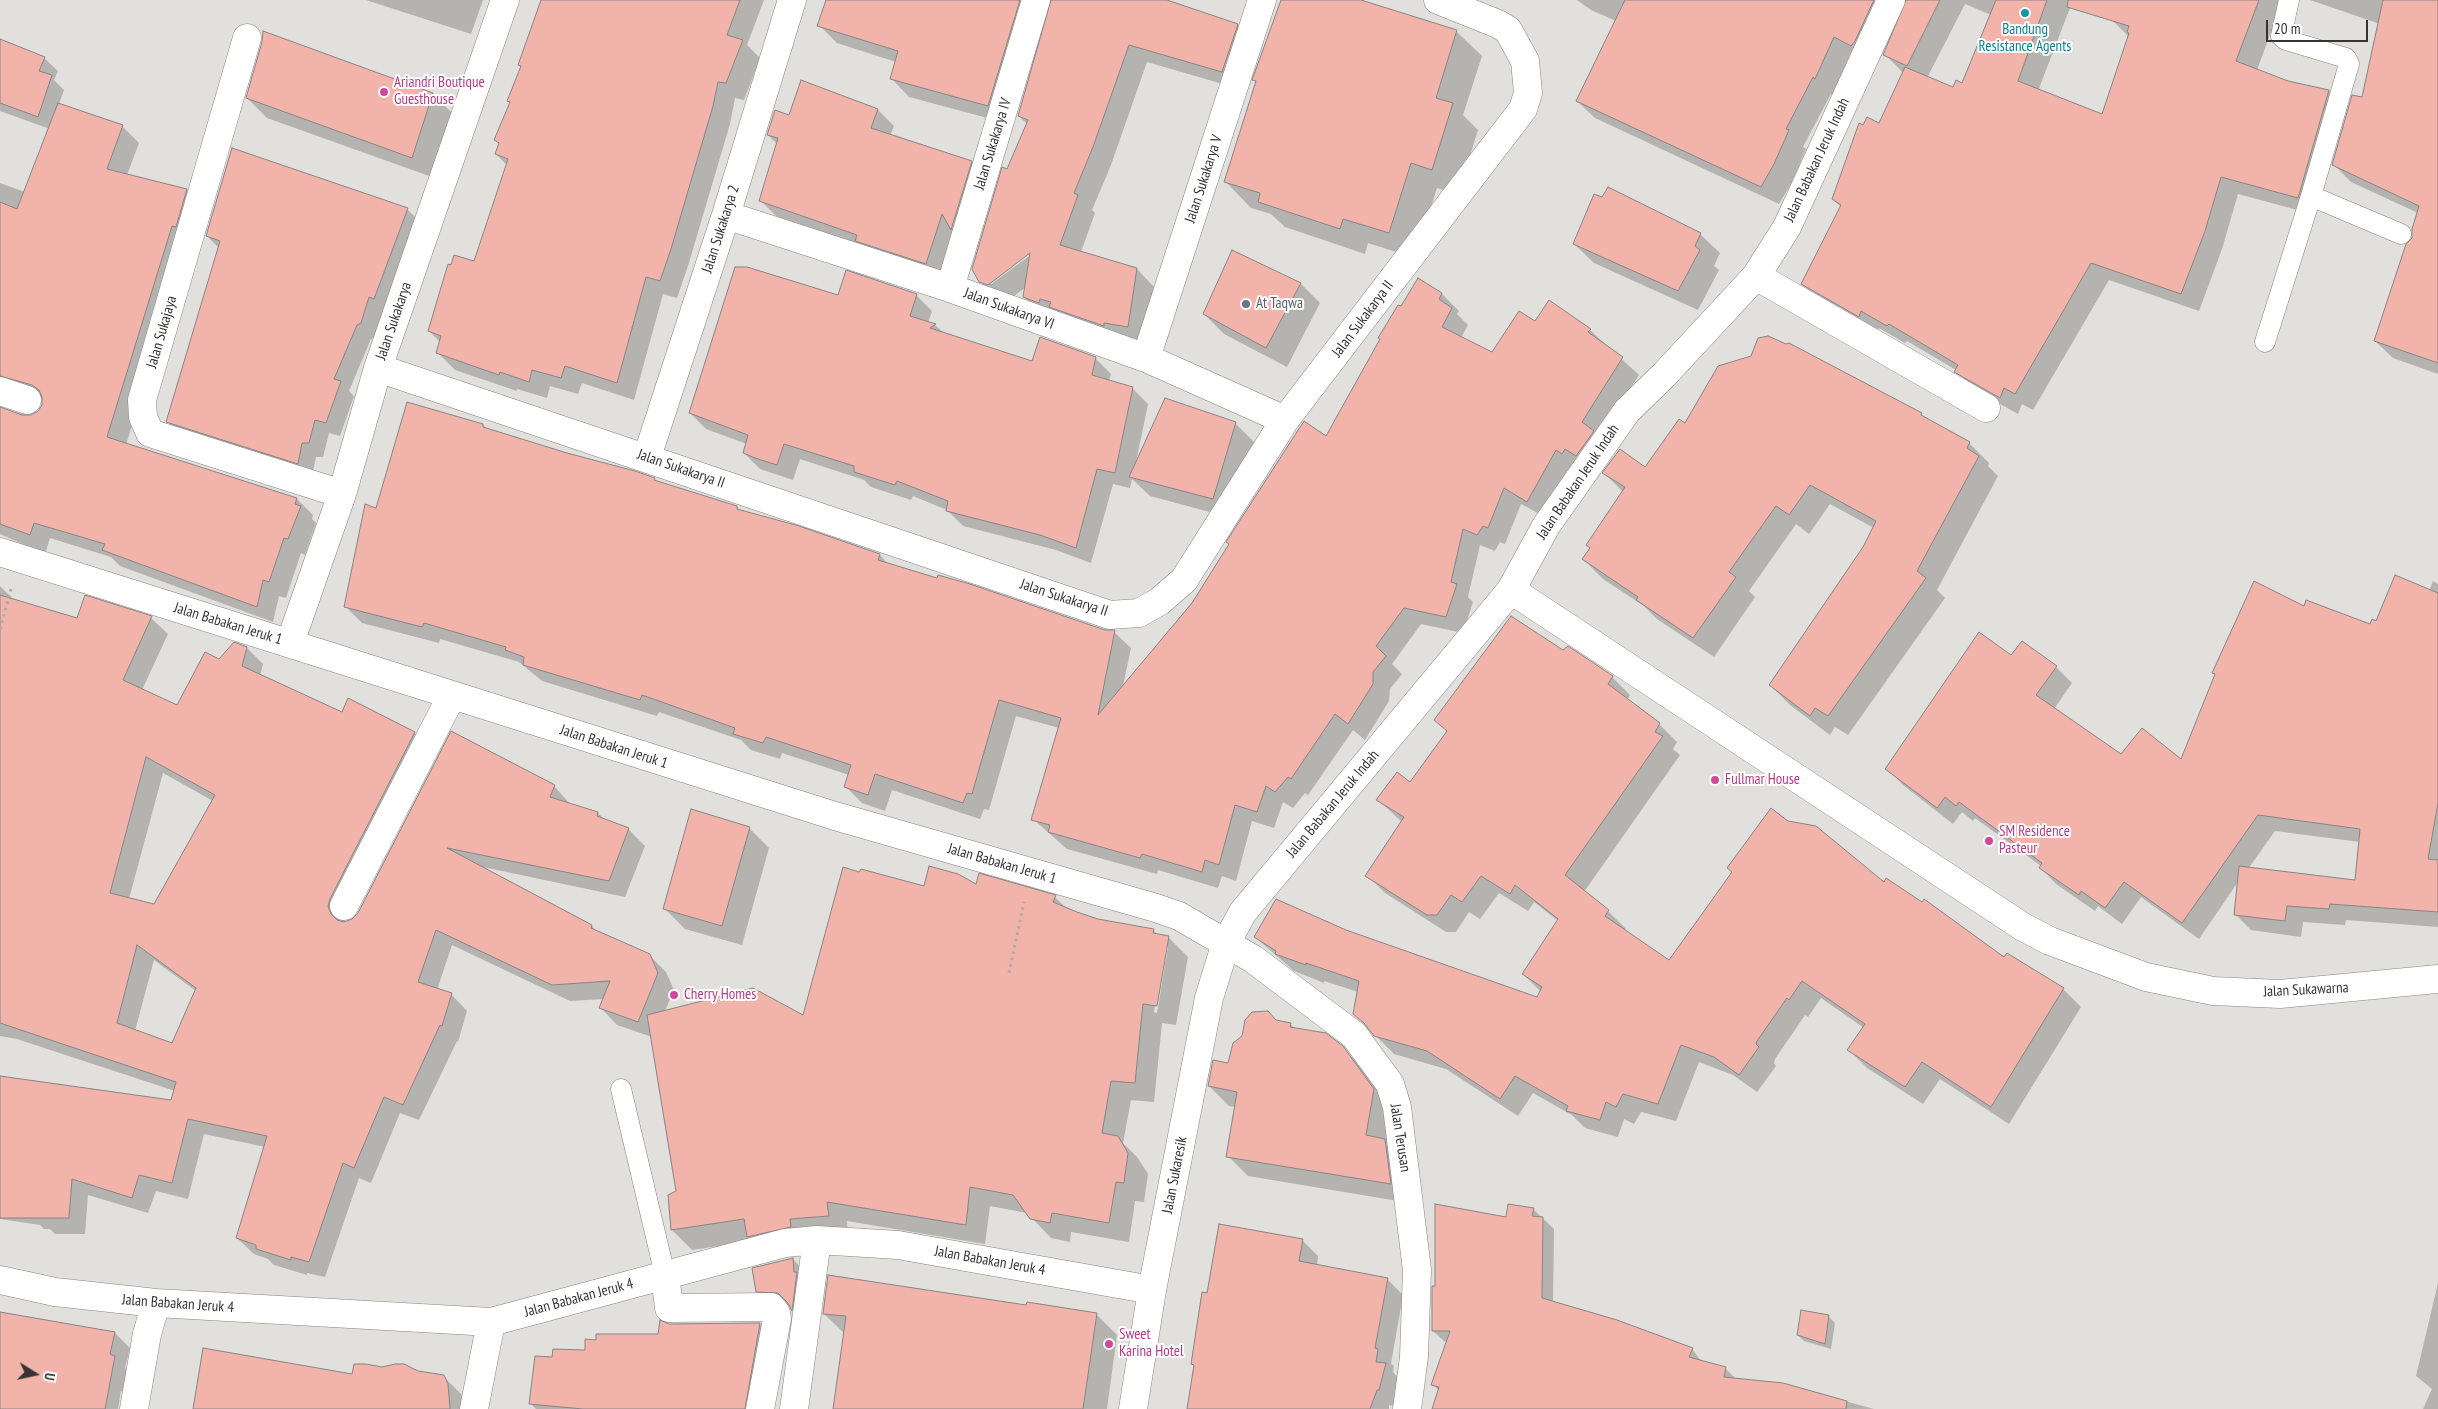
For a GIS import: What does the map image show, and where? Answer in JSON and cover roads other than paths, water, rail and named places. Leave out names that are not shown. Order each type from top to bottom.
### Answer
[{"type":"street","name":"Jalan Sukakarya","points":[[290,644],[342,494],[378,368],[505,0]]},
{"type":"street","name":"Jalan Sukakarya 2","points":[[647,457],[726,214],[792,0]]},
{"type":"street","name":"Jalan Sukakarya IV","points":[[950,288],[1036,0]]},
{"type":"street","name":"Jalan Sukakarya V","points":[[1146,358],[1262,0]]},
{"type":"street","name":"Jalan Sukakarya II","points":[[378,368],[647,457],[1110,615],[1139,613],[1160,601],[1184,580],[1285,420],[1523,109],[1528,93],[1525,61],[1508,30],[1498,24],[1438,0]]},
{"type":"street","name":"Jalan Babakan Jeruk Indah","points":[[1226,943],[1243,912],[1511,590],[1546,526],[1627,411],[1664,375],[1756,276],[1787,226],[1891,0]]},
{"type":"street","name":"Jalan Sukajaya","points":[[247,38],[142,400],[143,417],[150,433],[342,494]]},
{"type":"street","name":"Jalan Sukakarya VI","points":[[726,214],[950,288],[1146,358],[1285,420]]},
{"type":"street","points":[[1756,276],[1986,408]]},
{"type":"street","points":[[0,391],[27,400]]},
{"type":"street","name":"Jalan Babakan Jeruk 1","points":[[9,556],[835,816],[1179,916],[1226,943]]},
{"type":"street","name":"Jalan Sukawarna","points":[[1511,590],[2023,927],[2059,944],[2146,976],[2213,991],[2280,994],[2438,979]]},
{"type":"street","points":[[344,906],[452,695]]},
{"type":"street","name":"Jalan Sukaresik","points":[[1133,1409],[1152,1290],[1209,998],[1226,943]]},
{"type":"street","name":"Jalan Terusan","points":[[1226,943],[1253,959],[1354,1035],[1390,1084],[1397,1107],[1417,1270],[1414,1357],[1407,1409]]},
{"type":"street","points":[[794,1409],[817,1240]]},
{"type":"street","name":"Jalan Babakan Jeruk 4","points":[[0,1280],[55,1292],[156,1303],[491,1322],[786,1243],[817,1240],[898,1245],[1152,1290]]},
{"type":"street","points":[[665,1275],[669,1308],[771,1307],[776,1313],[777,1319],[760,1409]]},
{"type":"street","points":[[134,1409],[147,1334],[156,1303]]},
{"type":"street","points":[[474,1409],[491,1322]]},
{"type":"lane","points":[[2264,342],[2311,196],[2349,64],[2346,58],[2286,40],[2280,36],[2289,0]]},
{"type":"lane","points":[[2311,196],[2401,234]]},
{"type":"lane","points":[[621,1089],[665,1275]]},
{"type":"place","name":"Bandung Resistance Agents","points":[[2025,13]]},
{"type":"place","name":"Ariandri Boutique Guesthouse","points":[[384,92]]},
{"type":"place","name":"At Taqwa","points":[[1246,304]]},
{"type":"place","name":"Fullmar House","points":[[1715,780]]},
{"type":"place","name":"SM Residence Pasteur","points":[[1989,841]]},
{"type":"place","name":"Cherry Homes","points":[[674,995]]},
{"type":"place","name":"Sweet Karina Hotel","points":[[1109,1344]]}]
